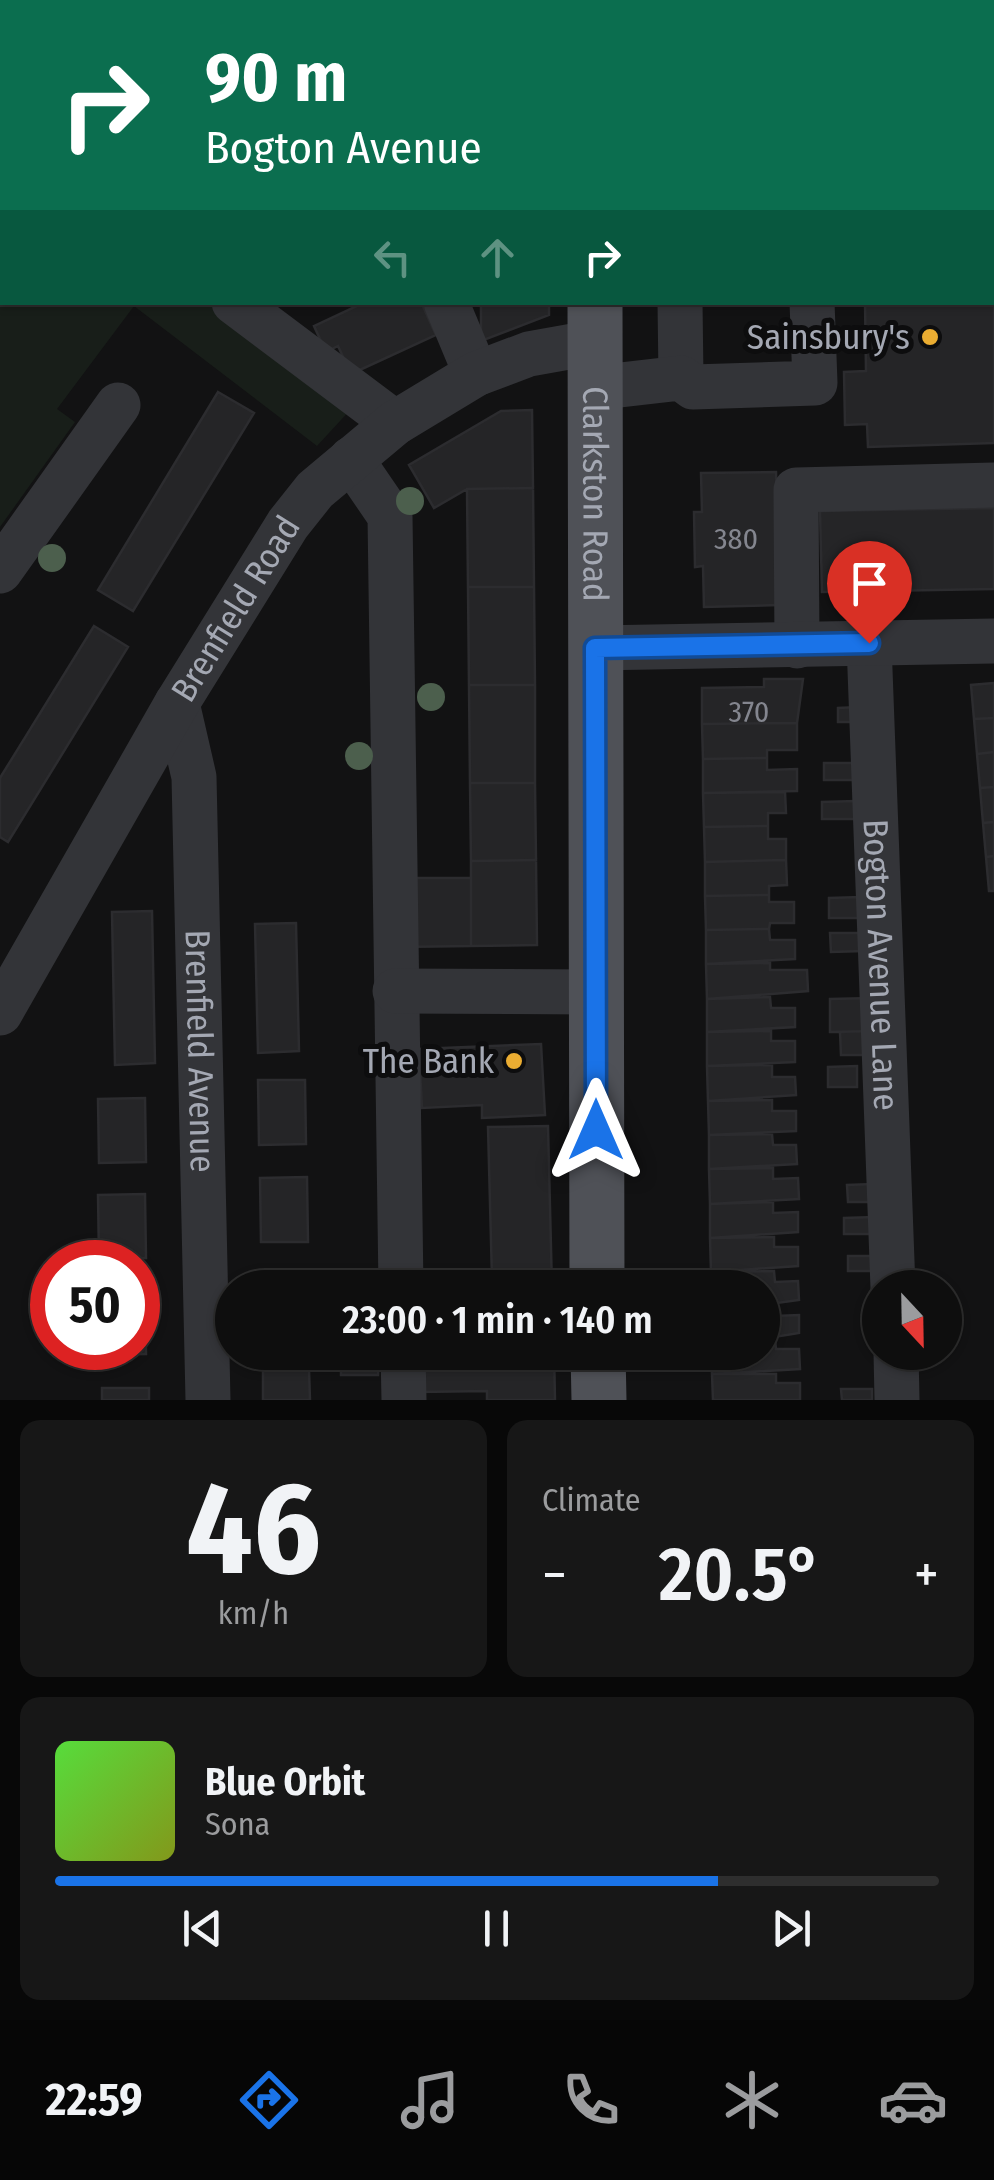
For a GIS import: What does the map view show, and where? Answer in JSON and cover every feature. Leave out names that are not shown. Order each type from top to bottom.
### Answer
[{"type":"main road","name":"Clarkston Road","points":[[595,344],[597,1270]]},
{"type":"main road","points":[[598,1370],[599,1400]]},
{"type":"street","points":[[240,305],[395,422]]},
{"type":"street","points":[[447,305],[476,374]]},
{"type":"street","points":[[680,305],[681,378]]},
{"type":"street","name":"Brenfield Road","points":[[0,1013],[16,993],[177,702],[288,524],[315,490],[395,422],[476,374],[528,354],[595,344],[681,378],[693,387],[815,383],[812,305]]},
{"type":"street","points":[[0,570],[118,405]]},
{"type":"street","points":[[351,460],[390,516],[401,1270]]},
{"type":"street","points":[[797,646],[796,490],[994,485]]},
{"type":"street","points":[[595,648],[994,641]]},
{"type":"street","name":"Bogton Avenue Lane","points":[[869,643],[892,1270]]},
{"type":"street","name":"Brenfield Avenue","points":[[177,702],[194,777],[208,1400]]},
{"type":"street","points":[[396,990],[595,992]]},
{"type":"street","points":[[403,1370],[404,1400]]},
{"type":"street","points":[[897,1370],[898,1400]]},
{"type":"shaded area","points":[[0,305],[211,305],[352,408],[317,446],[134,306],[57,409],[75,422],[0,527]]},
{"type":"building","points":[[422,305],[436,335],[351,374],[338,346],[326,352],[314,326],[357,306]]},
{"type":"building","points":[[481,305],[549,305],[549,315],[481,341]]},
{"type":"building","name":"Sainsbury's","points":[[865,305],[994,305],[994,443],[868,447],[867,424],[845,425],[844,372],[866,371]]},
{"type":"building","points":[[218,392],[254,413],[133,611],[98,590]]},
{"type":"building","points":[[532,410],[533,488],[467,489],[434,508],[409,465],[501,411]]},
{"type":"building","points":[[776,472],[779,605],[704,607],[703,566],[695,567],[694,512],[702,512],[701,473]]},
{"type":"building","points":[[533,488],[534,587],[468,587],[467,489]]},
{"type":"building","points":[[994,508],[994,589],[822,592],[820,511]]},
{"type":"building","points":[[468,587],[534,587],[535,685],[469,685]]},
{"type":"building","points":[[94,626],[128,647],[8,842],[0,837],[0,778]]},
{"type":"building","points":[[764,679],[803,679],[797,723],[702,724],[702,688],[764,687]]},
{"type":"building","points":[[994,683],[994,718],[974,719],[971,685]]},
{"type":"building","points":[[469,685],[535,685],[535,783],[470,783]]},
{"type":"building","points":[[859,707],[860,722],[838,722],[838,708]]},
{"type":"building","points":[[994,718],[994,752],[977,754],[974,719]]},
{"type":"building","points":[[797,723],[797,750],[767,750],[767,758],[703,759],[702,724]]},
{"type":"building","points":[[994,752],[994,787],[980,788],[977,754]]},
{"type":"building","points":[[767,758],[767,770],[797,769],[797,791],[703,793],[703,759]]},
{"type":"building","points":[[824,763],[856,763],[856,780],[824,780]]},
{"type":"building","points":[[470,783],[535,783],[536,860],[471,861]]},
{"type":"building","points":[[994,787],[994,822],[983,823],[980,788]]},
{"type":"building","points":[[785,792],[786,813],[768,813],[768,826],[704,827],[703,793]]},
{"type":"building","points":[[855,801],[855,819],[822,819],[822,802]]},
{"type":"building","points":[[994,822],[994,856],[986,857],[983,823]]},
{"type":"building","points":[[768,826],[768,839],[786,839],[786,860],[705,862],[704,827]]},
{"type":"building","points":[[994,856],[994,891],[989,891],[986,857]]},
{"type":"building","points":[[536,860],[537,945],[471,946],[471,861]]},
{"type":"building","points":[[786,860],[787,885],[769,886],[769,895],[705,896],[705,862]]},
{"type":"building","points":[[398,878],[471,878],[471,946],[398,947]]},
{"type":"building","points":[[769,895],[769,902],[794,902],[794,923],[770,923],[769,929],[706,930],[705,896]]},
{"type":"building","points":[[861,897],[862,918],[829,918],[829,898]]},
{"type":"building","points":[[152,911],[155,1063],[115,1065],[112,912]]},
{"type":"building","points":[[296,923],[299,1051],[258,1053],[255,924]]},
{"type":"building","points":[[769,929],[770,940],[795,940],[795,959],[706,964],[706,930]]},
{"type":"building","points":[[830,933],[862,933],[863,951],[831,952]]},
{"type":"building","points":[[770,963],[770,970],[807,970],[808,991],[707,999],[706,964]]},
{"type":"building","points":[[770,997],[771,1008],[795,1008],[795,1027],[707,1032],[707,999]]},
{"type":"building","points":[[873,998],[874,1031],[830,1032],[830,999]]},
{"type":"building","points":[[771,1031],[771,1041],[795,1041],[795,1062],[707,1066],[707,1032]]},
{"type":"building","points":[[869,1031],[869,1055],[841,1055],[840,1032]]},
{"type":"building","points":[[541,1044],[545,1115],[482,1118],[482,1105],[422,1108],[419,1049]]},
{"type":"building","points":[[772,1065],[772,1077],[795,1077],[796,1095],[708,1101],[707,1066]]},
{"type":"building","points":[[857,1066],[857,1087],[828,1087],[828,1067]]},
{"type":"building","points":[[258,1080],[305,1080],[306,1144],[259,1145]]},
{"type":"building","points":[[145,1098],[146,1162],[99,1163],[98,1099]]},
{"type":"building","points":[[772,1100],[772,1111],[796,1111],[796,1131],[709,1135],[708,1101]]},
{"type":"building","points":[[548,1126],[552,1270],[492,1270],[488,1127]]},
{"type":"building","points":[[772,1134],[773,1145],[796,1145],[797,1164],[709,1169],[709,1135]]},
{"type":"building","points":[[773,1168],[773,1179],[798,1178],[799,1199],[710,1204],[709,1169]]},
{"type":"building","points":[[307,1177],[308,1242],[261,1242],[260,1178]]},
{"type":"building","points":[[873,1184],[874,1202],[848,1202],[847,1185]]},
{"type":"building","points":[[145,1194],[146,1240],[99,1240],[98,1195]]},
{"type":"building","points":[[773,1202],[773,1213],[798,1212],[798,1232],[710,1238],[710,1204]]},
{"type":"building","points":[[874,1217],[874,1234],[844,1234],[844,1218]]},
{"type":"building","points":[[774,1237],[774,1247],[798,1247],[798,1266],[711,1270],[710,1238]]},
{"type":"building","points":[[848,1256],[876,1256],[877,1270],[848,1271]]},
{"type":"building","points":[[798,1281],[799,1300],[780,1303],[780,1282]]},
{"type":"building","points":[[799,1315],[799,1333],[780,1336],[780,1316]]},
{"type":"building","points":[[780,1349],[799,1349],[800,1369],[712,1374],[712,1370],[780,1370]]},
{"type":"building","points":[[263,1370],[309,1370],[310,1400],[263,1400]]},
{"type":"building","points":[[341,1370],[378,1370],[378,1375],[341,1375]]},
{"type":"building","points":[[417,1370],[554,1370],[555,1400],[487,1400],[487,1391],[418,1392]]},
{"type":"building","points":[[712,1374],[776,1374],[776,1383],[800,1383],[800,1400],[713,1400]]},
{"type":"building","points":[[102,1388],[149,1388],[149,1400],[102,1400]]},
{"type":"building","points":[[841,1389],[872,1389],[872,1400],[842,1400]]},
{"type":"place","name":"Sainsbury's","points":[[930,337]]},
{"type":"place","name":"The Bank","points":[[514,1061]]},
{"type":"route","points":[[596,1130],[595,648],[869,643]]}]
